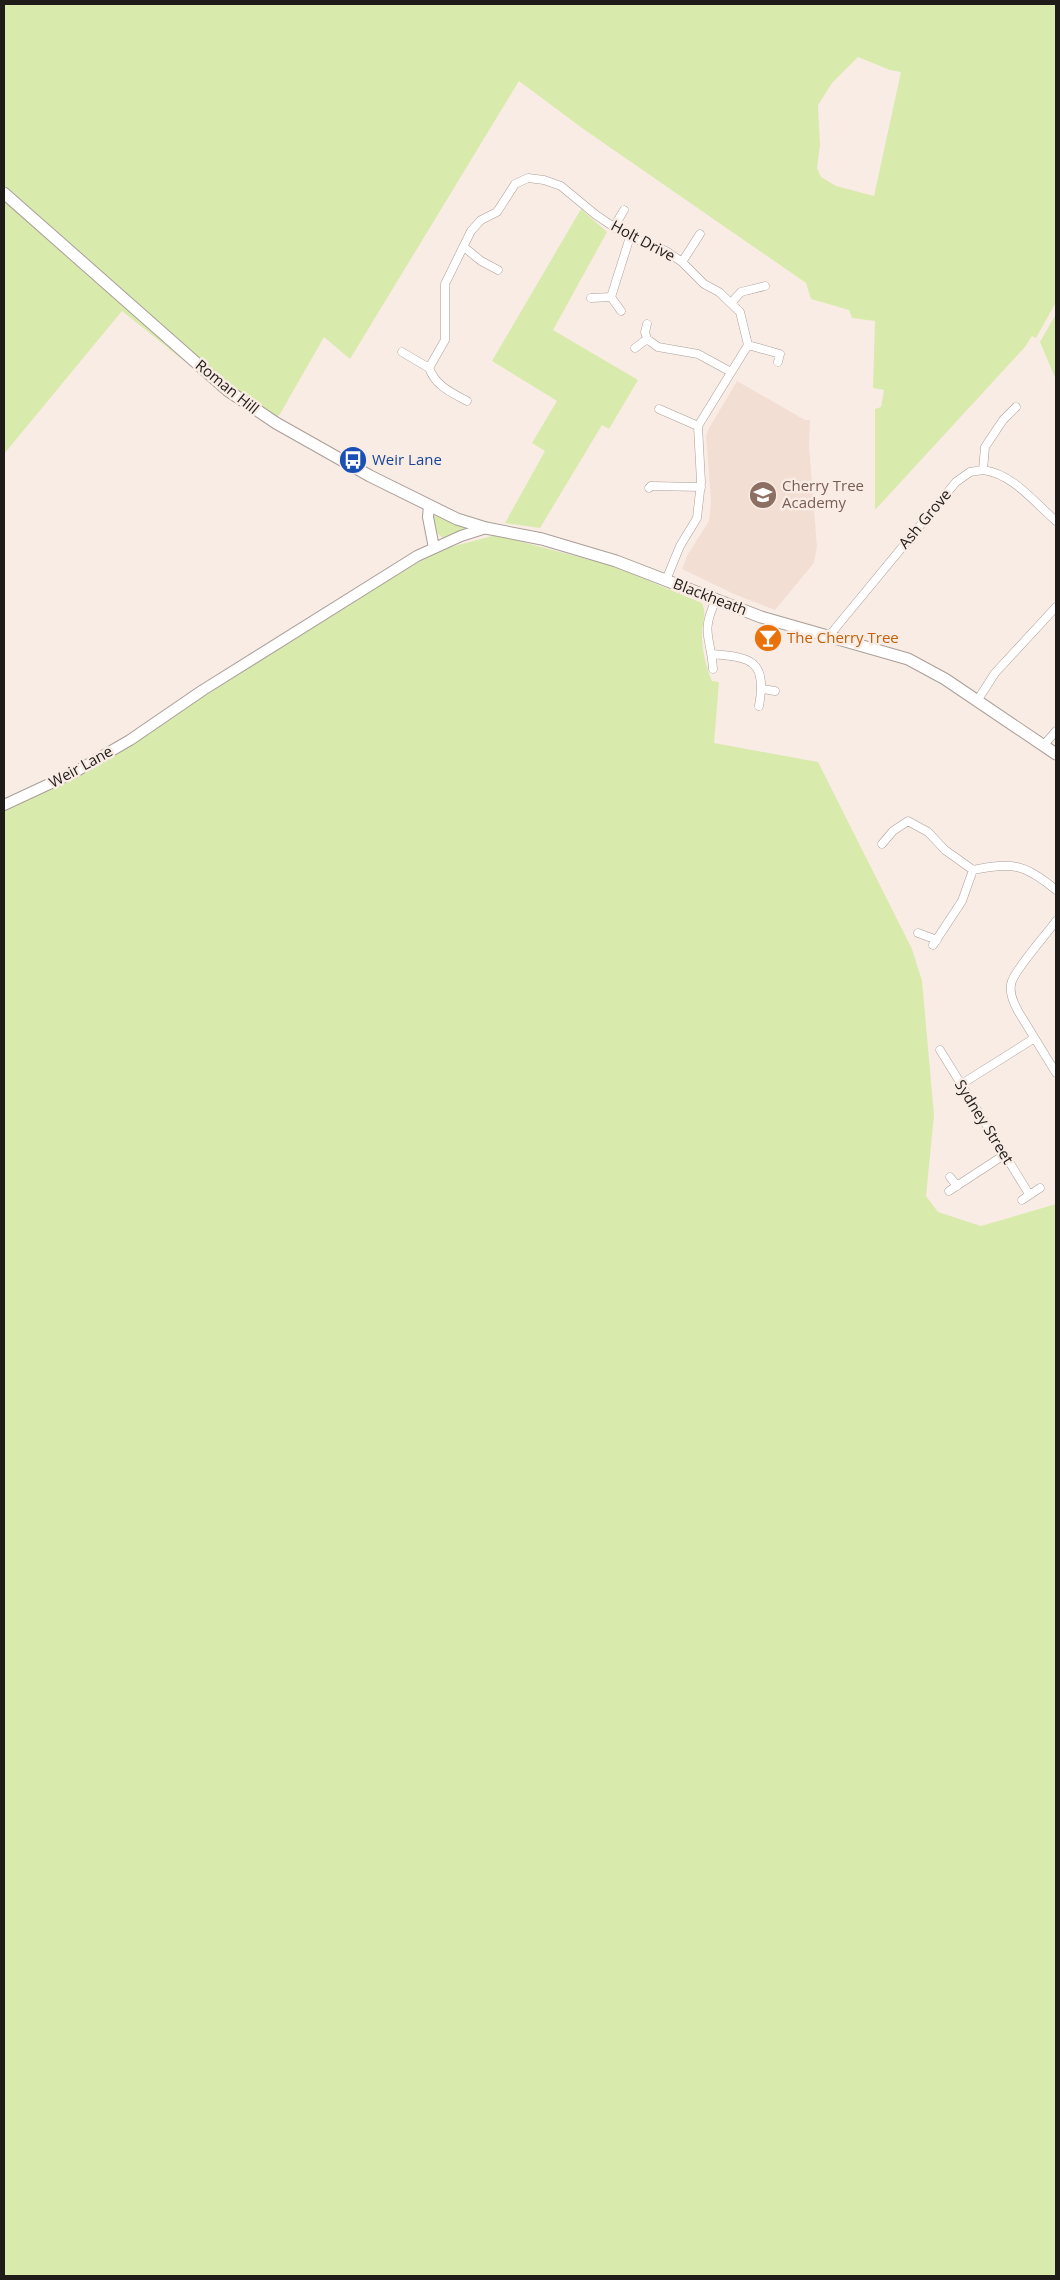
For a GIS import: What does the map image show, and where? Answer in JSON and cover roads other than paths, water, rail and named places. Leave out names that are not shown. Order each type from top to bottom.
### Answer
[{"type":"main road","name":"Roman Hill","points":[[4,193],[227,390],[249,407],[354,468],[457,519],[486,528]]},
{"type":"main road","name":"Blackheath","points":[[486,528],[542,539],[616,561],[761,617],[908,659],[944,678],[1056,754]]},
{"type":"street","name":"Holt Drive","points":[[429,368],[445,340],[445,284],[472,231],[481,220],[497,212],[515,184],[528,178],[544,180],[561,186],[596,215],[630,237],[666,251],[682,262],[704,284],[732,302]]},
{"type":"street","points":[[614,227],[624,210]]},
{"type":"street","points":[[682,262],[700,234]]},
{"type":"street","points":[[611,297],[630,237]]},
{"type":"street","points":[[464,247],[481,261],[498,270]]},
{"type":"street","points":[[666,580],[680,546],[697,518],[701,487],[698,426],[748,345],[740,312],[732,302],[741,292],[765,286]]},
{"type":"street","points":[[591,298],[611,297]]},
{"type":"street","points":[[611,297],[621,311]]},
{"type":"street","points":[[647,324],[645,332],[647,339],[658,347],[698,354],[731,372]]},
{"type":"street","points":[[635,348],[647,339]]},
{"type":"street","points":[[748,345],[780,354],[778,362]]},
{"type":"street","points":[[402,352],[429,368],[433,378],[443,388],[467,401]]},
{"type":"street","points":[[1016,407],[1003,420],[985,446],[983,470],[994,471],[1012,481],[1056,521]]},
{"type":"street","points":[[659,409],[698,426]]},
{"type":"street","name":"Ash Grove","points":[[830,636],[956,482],[970,472],[983,470]]},
{"type":"street","points":[[651,484],[701,487]]},
{"type":"street","points":[[429,506],[428,517],[434,548]]},
{"type":"street","name":"Weir Lane","points":[[4,806],[75,772],[130,740],[276,643],[434,548],[486,528]]},
{"type":"street","points":[[713,669],[712,654],[706,634],[709,613],[716,600]]},
{"type":"street","points":[[977,701],[996,674],[1056,607]]},
{"type":"street","points":[[712,654],[740,657],[749,660],[760,672],[762,689],[759,706]]},
{"type":"street","points":[[762,689],[775,691]]},
{"type":"street","points":[[1043,746],[1056,731]]},
{"type":"street","points":[[882,844],[890,839],[908,821],[928,832],[945,850],[973,870],[1009,864],[1035,873],[1056,890]]},
{"type":"street","points":[[918,933],[935,943],[965,896],[973,870]]},
{"type":"street","points":[[1056,921],[1012,981],[1010,989],[1013,1003],[1056,1073]]},
{"type":"street","points":[[960,1085],[1034,1039]]},
{"type":"street","name":"Sydney Street","points":[[940,1050],[1029,1194]]},
{"type":"street","points":[[950,1177],[953,1188],[1004,1155]]},
{"type":"street","points":[[1022,1200],[1040,1188]]},
{"type":"place","name":"Weir Lane","points":[[353,460]]},
{"type":"place","name":"Cherry Tree Academy","points":[[763,495]]},
{"type":"place","name":"The Cherry Tree","points":[[768,638]]}]
